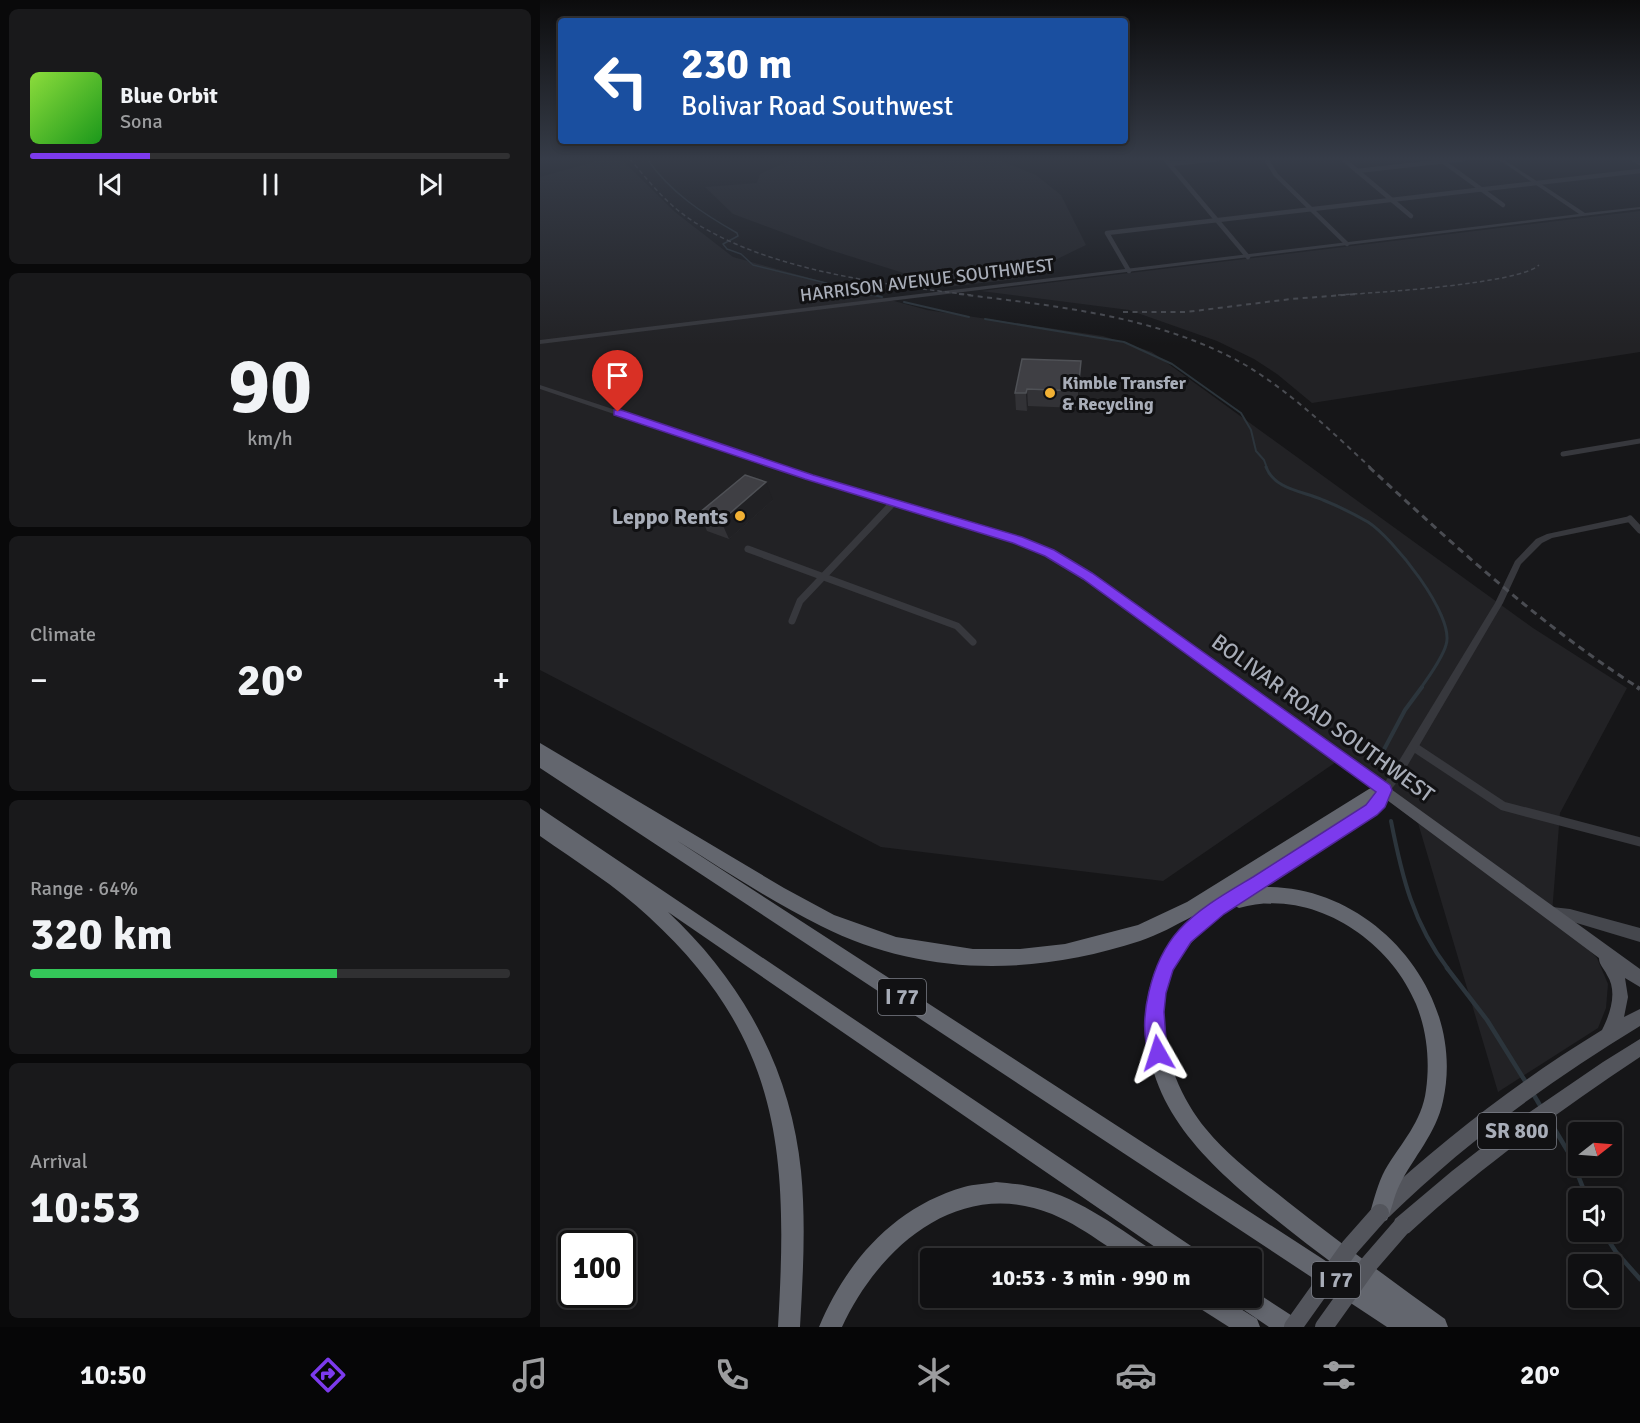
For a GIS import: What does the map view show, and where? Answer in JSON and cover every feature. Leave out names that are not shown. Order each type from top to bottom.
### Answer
[{"type":"highway","points":[[540,749],[760,884],[814,914],[850,930],[896,946],[973,958],[1020,958],[1065,953],[1106,944],[1140,933],[1193,908],[1374,794],[1384,790]]},
{"type":"highway","name":"I 77","points":[[540,760],[1407,1327]]},
{"type":"highway","points":[[1384,790],[1380,802],[1371,810],[1218,909],[1197,924],[1174,950],[1157,993],[1155,1012],[1158,1053],[1164,1074],[1177,1102],[1201,1138],[1236,1172],[1306,1230],[1437,1327]]},
{"type":"highway","name":"I 77","points":[[540,815],[1174,1248]]},
{"type":"highway","points":[[540,827],[629,890],[670,925],[717,975],[750,1027],[772,1081],[788,1154],[794,1213],[789,1327]]},
{"type":"highway","points":[[1218,909],[1246,897],[1270,894],[1303,899],[1339,911],[1364,926],[1387,945],[1401,960],[1422,996],[1430,1016],[1437,1046],[1438,1067],[1434,1098],[1420,1136],[1392,1179],[1380,1213]]},
{"type":"highway","points":[[830,1327],[856,1278],[891,1238],[932,1210],[955,1200],[980,1194],[1027,1195],[1050,1202],[1080,1216],[1129,1248]]},
{"type":"highway","points":[[1220,1308],[1249,1327]]},
{"type":"highway","points":[[1262,1308],[1291,1327]]},
{"type":"main road","name":"BOLIVAR ROAD SOUTHWEST","points":[[1384,790],[1640,980]]},
{"type":"main road","name":"BOLIVAR ROAD SOUTHWEST","points":[[1552,913],[1570,915],[1640,935]]},
{"type":"main road","points":[[1593,945],[1610,964],[1620,986],[1622,999],[1619,1014],[1608,1036]]},
{"type":"main road","points":[[1291,1327],[1343,1256],[1380,1213],[1455,1143],[1530,1089],[1640,1017]]},
{"type":"main road","name":"SR 800","points":[[1324,1327],[1369,1264],[1402,1226],[1451,1181],[1497,1145],[1640,1047]]},
{"type":"street","points":[[1130,271],[1107,233],[1209,221]]},
{"type":"street","points":[[1218,221],[1248,256]]},
{"type":"street","points":[[1323,221],[1347,244]]},
{"type":"street","name":"HARRISON AVENUE SOUTHWEST","points":[[540,342],[1536,221]]},
{"type":"street","name":"BOLIVAR ROAD SOUTHWEST","points":[[540,387],[892,503],[1017,540],[1067,562],[1384,790]]},
{"type":"street","points":[[1563,454],[1640,441]]},
{"type":"street","points":[[792,621],[800,601],[892,503]]},
{"type":"street","points":[[1384,790],[1414,747],[1499,603],[1518,563],[1531,549],[1539,541],[1565,531],[1640,517]]},
{"type":"street","points":[[1630,519],[1640,530]]},
{"type":"street","points":[[748,549],[957,626],[973,642]]},
{"type":"street","points":[[1414,747],[1503,806],[1640,842]]},
{"type":"shaded area","points":[[540,221],[687,221],[733,257],[927,310],[1103,336],[1152,352],[1533,628],[1627,688],[1560,813],[1552,913],[1597,958],[1608,984],[1606,1008],[1598,1028],[1498,1092],[1418,823],[1336,762],[1163,881],[881,847],[540,670]]},
{"type":"shaded area","points":[[752,221],[1074,221],[1086,245],[1016,279],[948,287],[827,249]]},
{"type":"shaded area","points":[[1558,221],[1640,221],[1640,352],[1312,403],[1277,374],[1254,359],[1217,341],[1129,310],[981,291]]},
{"type":"building","points":[[1022,359],[1081,361],[1078,391],[1027,389],[1026,393],[1015,393]]},
{"type":"building","points":[[745,475],[766,482],[721,521],[699,513]]},
{"type":"waterway","points":[[717,221],[737,233],[738,236],[723,244],[727,249],[741,254],[753,265],[875,295]]},
{"type":"waterway","points":[[869,294],[882,297]]},
{"type":"waterway","points":[[904,302],[969,317]]},
{"type":"waterway","points":[[985,319],[1124,342],[1172,364],[1241,413],[1251,430],[1256,451],[1264,460],[1267,468]]},
{"type":"waterway","points":[[1266,467],[1276,481],[1290,489],[1329,502],[1368,522],[1392,543],[1420,578],[1432,597],[1447,632],[1444,650],[1421,688]]},
{"type":"waterway","points":[[1379,765],[1380,757],[1405,710],[1422,687]]},
{"type":"waterway","points":[[1391,821],[1410,899],[1426,934],[1448,969]]},
{"type":"waterway","points":[[1447,968],[1487,1020],[1527,1084]]},
{"type":"waterway","points":[[1532,1092],[1541,1107]]},
{"type":"waterway","points":[[1548,1118],[1570,1155],[1583,1188]]},
{"type":"waterway","points":[[1610,1242],[1640,1279]]},
{"type":"railway","points":[[694,221],[744,247],[820,271],[971,295]]},
{"type":"railway","points":[[1338,295],[1412,290],[1476,282],[1526,272],[1539,265]]},
{"type":"railway","points":[[959,294],[1033,303],[1107,316],[1144,324],[1214,349],[1247,366],[1280,389],[1312,414],[1371,468]]},
{"type":"railway","points":[[1123,312],[1186,312],[1291,299],[1357,294]]},
{"type":"railway","points":[[1369,467],[1466,555],[1533,611],[1567,638],[1639,688]]},
{"type":"place","name":"Kimble Transfer & Recycling","points":[[1050,393]]},
{"type":"place","name":"Leppo Rents","points":[[740,516]]},
{"type":"route","points":[[618,412],[809,477],[1017,540],[1050,553],[1087,576],[1384,790],[1380,802],[1371,810],[1218,909],[1185,936],[1174,950],[1166,966],[1157,993],[1155,1032],[1158,1053]]}]
